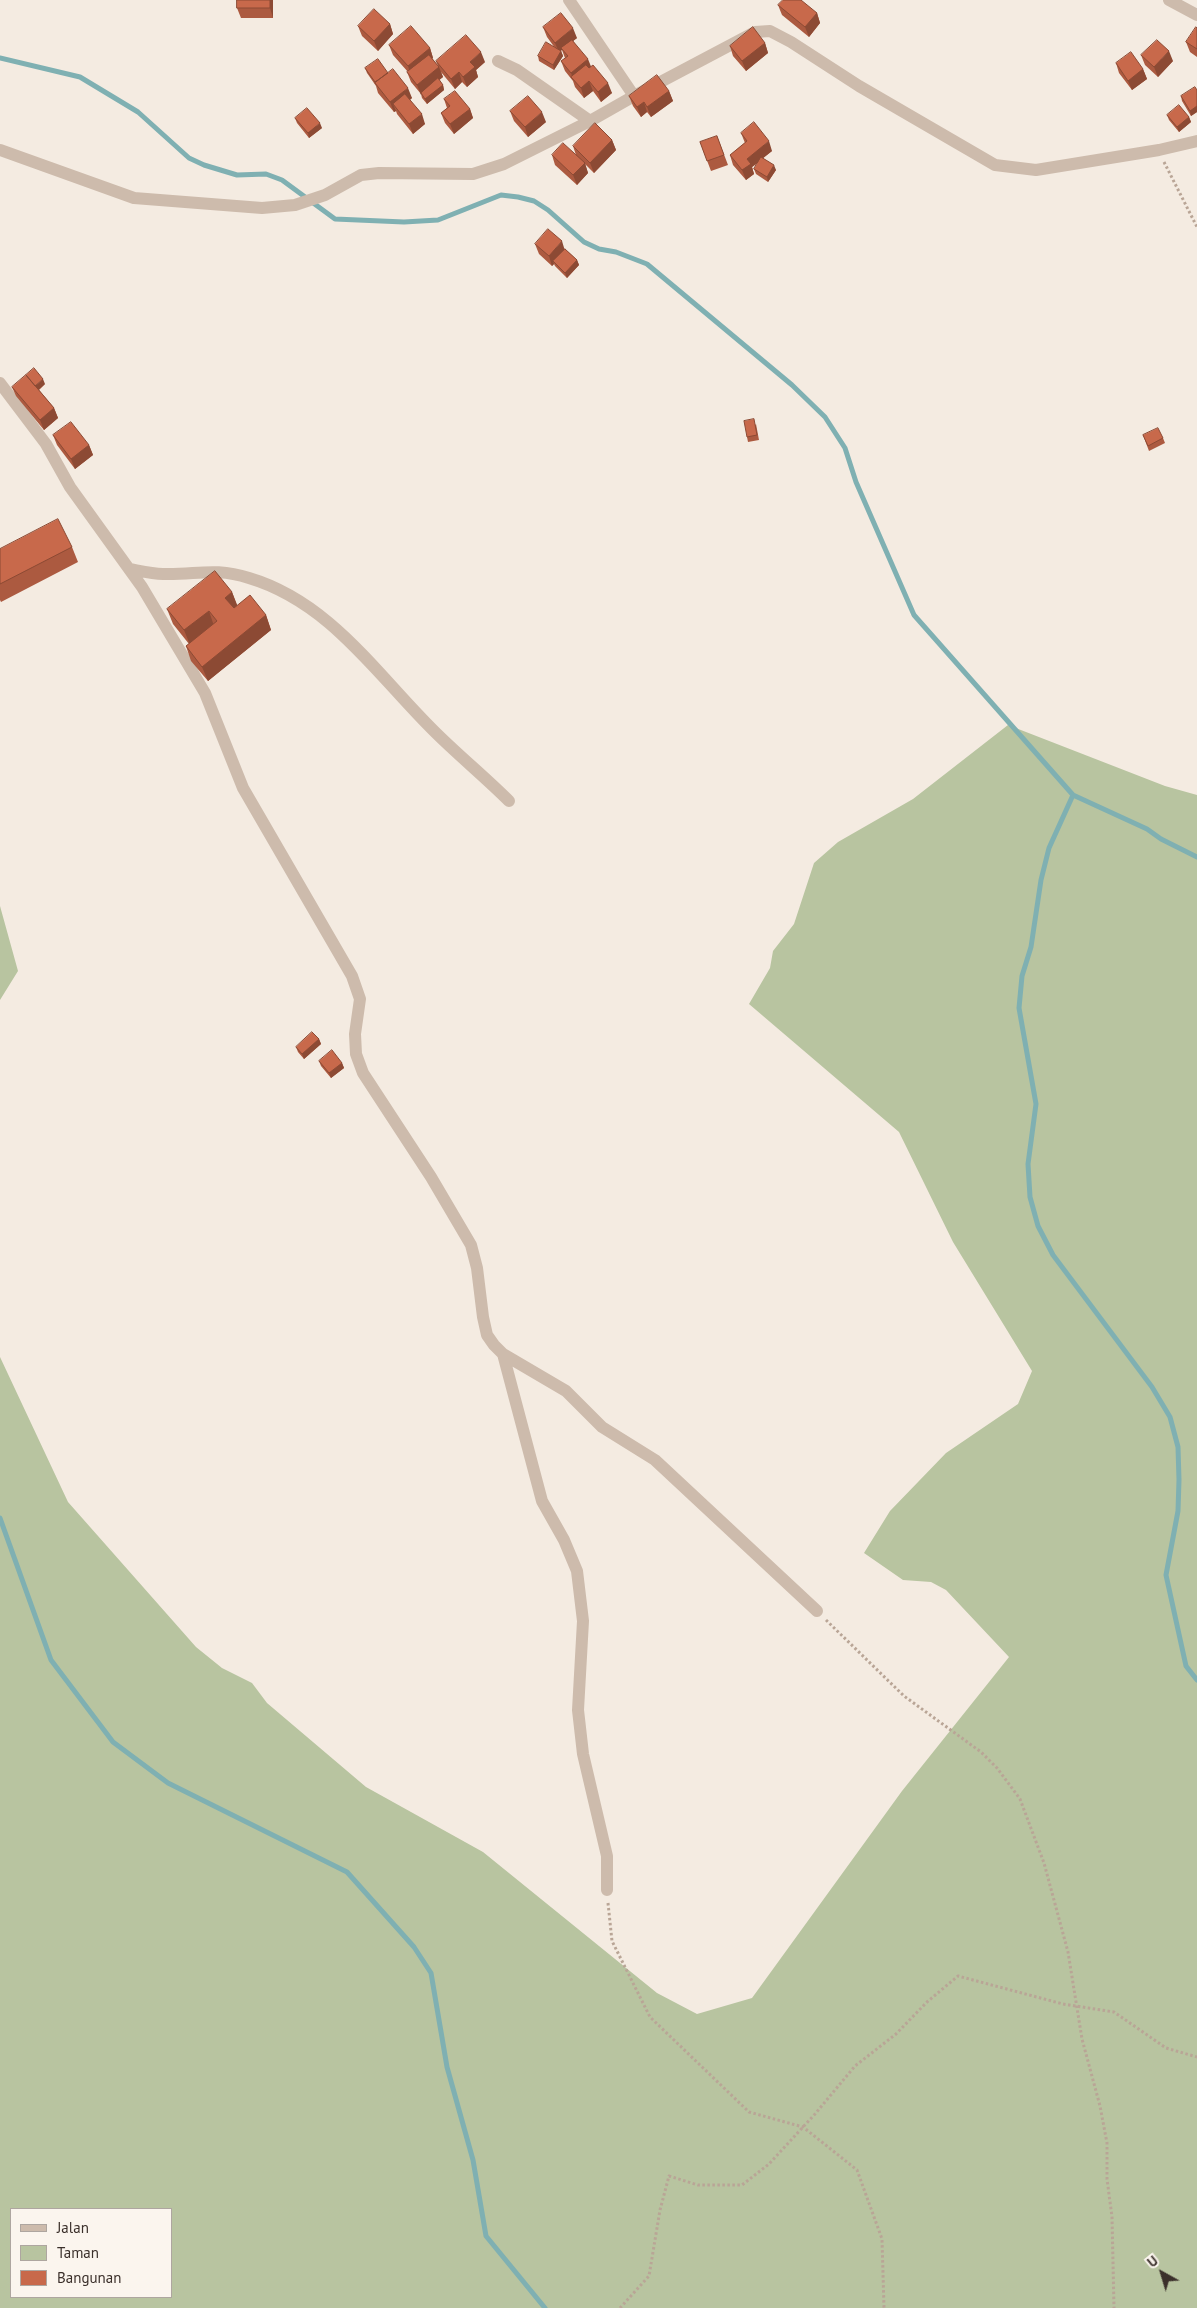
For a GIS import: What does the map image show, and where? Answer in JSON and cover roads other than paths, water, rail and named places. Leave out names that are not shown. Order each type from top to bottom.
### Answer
[{"type":"street","points":[[569,0],[634,96]]},
{"type":"street","points":[[1169,0],[1197,15]]},
{"type":"street","points":[[0,150],[134,198],[262,208],[295,205],[325,195],[360,175],[379,172],[473,174],[504,164],[590,122],[634,96],[755,32],[764,30],[770,31],[791,42],[859,86],[995,165],[1036,170],[1159,150],[1197,141]]},
{"type":"street","points":[[498,61],[517,70],[590,122]]},
{"type":"street","points":[[0,383],[36,430],[70,487],[129,569],[205,693],[242,788],[352,976],[360,999],[355,1034],[356,1054],[363,1074],[431,1177],[471,1245],[488,1335],[503,1354],[566,1391],[602,1427],[655,1460],[817,1611]]},
{"type":"street","points":[[129,569],[162,574],[210,570],[231,573],[251,578],[300,602],[324,617],[343,634],[435,733],[509,801]]},
{"type":"street","points":[[503,1354],[542,1501],[564,1540],[578,1571],[583,1620],[578,1710],[585,1764],[607,1856],[607,1890]]},
{"type":"waterway","points":[[0,58],[80,77],[138,112],[189,158],[204,165],[237,175],[266,174],[282,180],[335,219],[404,222],[438,220],[501,195],[534,201],[548,210],[584,242],[599,249],[616,252],[647,264],[792,385],[825,417],[845,448],[856,482],[914,615],[1073,795],[1049,848],[1041,880],[1031,947],[1022,976],[1019,1008],[1036,1104],[1028,1164],[1030,1197],[1038,1226],[1053,1255],[1152,1387],[1170,1417],[1178,1447],[1179,1480],[1178,1511],[1166,1575],[1186,1666],[1197,1680]]},
{"type":"waterway","points":[[1073,795],[1147,829],[1161,839],[1197,857]]},
{"type":"waterway","points":[[0,1518],[51,1660],[113,1742],[168,1783],[347,1872],[414,1947],[431,1973],[447,2067],[473,2160],[486,2236],[545,2308]]}]
